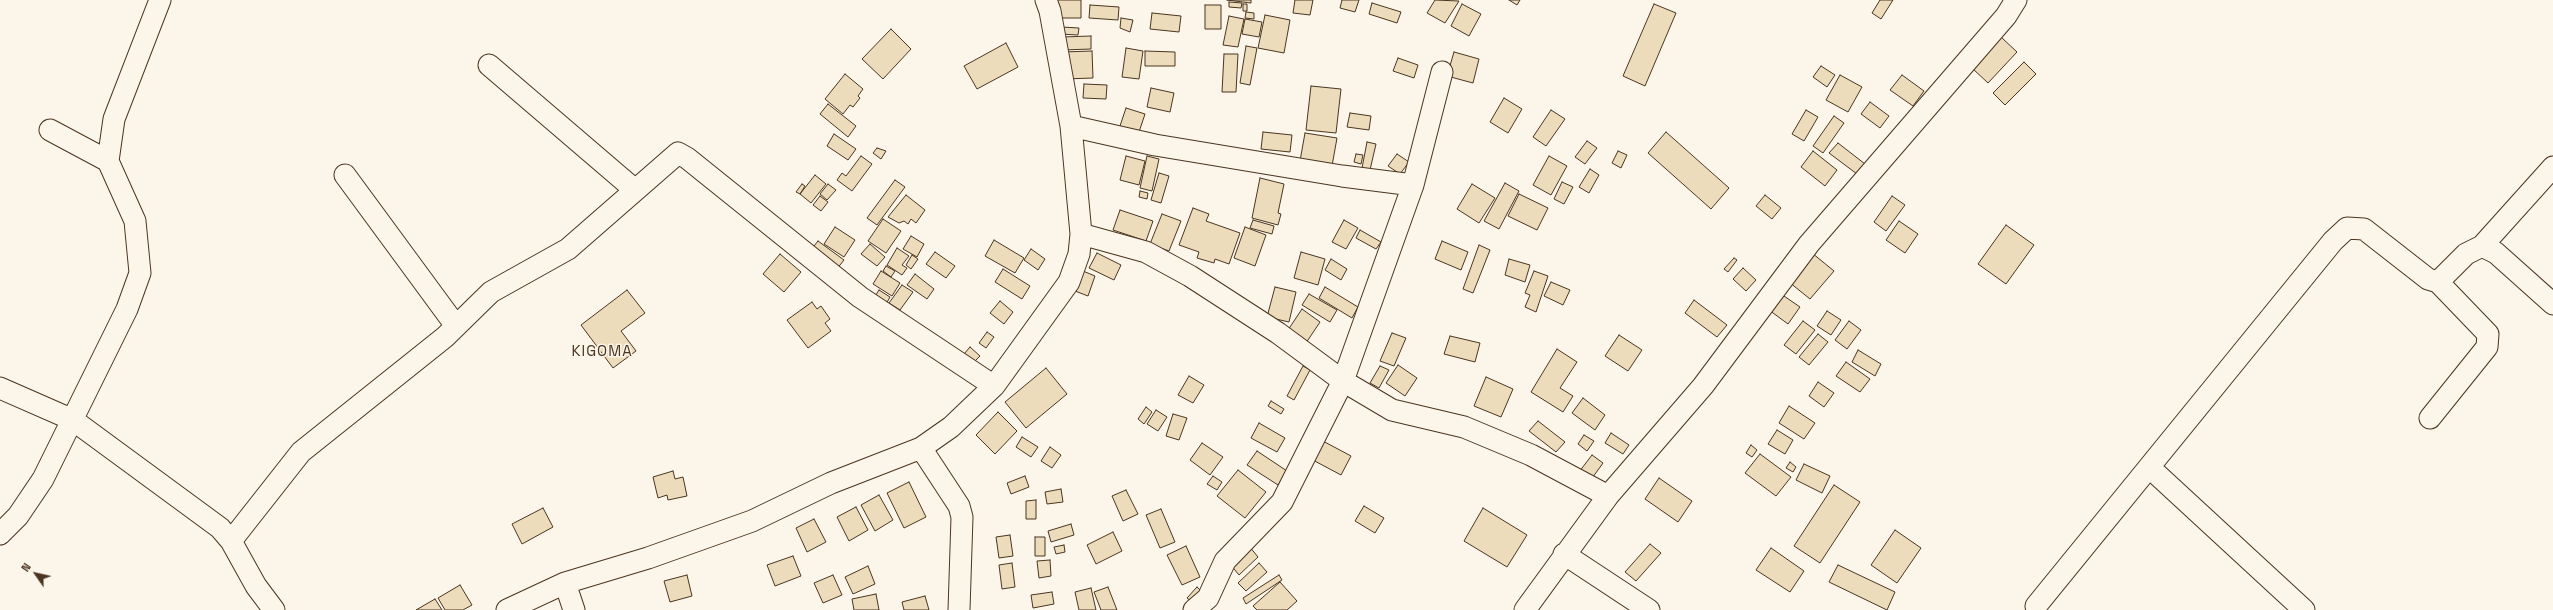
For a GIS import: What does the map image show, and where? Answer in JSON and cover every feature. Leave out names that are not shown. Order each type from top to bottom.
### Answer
[{"type":"street","points":[[0,534],[18,516],[43,479],[127,309],[140,274],[135,221],[108,161],[114,119],[160,0]]},
{"type":"street","points":[[506,610],[565,583],[648,558],[752,521],[831,483],[921,448],[951,427],[994,386],[1069,282],[1079,254],[1081,234],[1071,126],[1050,12],[1046,0]]},
{"type":"street","points":[[1525,610],[1564,554],[1608,496],[1704,386],[1809,244],[2001,22],[2016,0]]},
{"type":"street","points":[[489,65],[635,190]]},
{"type":"street","points":[[1194,610],[1208,598],[1225,561],[1282,502],[1342,380],[1412,185],[1442,72]]},
{"type":"street","points":[[1071,126],[1155,145],[1342,176],[1412,185]]},
{"type":"street","points":[[50,130],[108,161]]},
{"type":"street","points":[[231,541],[301,452],[456,326],[491,292],[568,249],[674,155],[682,154],[860,297],[994,386]]},
{"type":"street","points":[[2438,282],[2466,254],[2482,246],[2553,167]]},
{"type":"street","points":[[346,175],[456,326]]},
{"type":"street","points":[[2037,609],[2333,241],[2347,228],[2364,229],[2428,279],[2438,282],[2488,334],[2487,347],[2430,418]]},
{"type":"street","points":[[1081,234],[1146,252],[1190,276],[1278,333],[1342,380],[1392,410],[1464,427],[1531,455],[1608,496]]},
{"type":"street","points":[[2482,246],[2496,253],[2553,304]]},
{"type":"street","points":[[0,388],[73,420],[220,528],[231,541],[256,586],[274,610]]},
{"type":"street","points":[[921,448],[958,506],[962,517],[959,610]]},
{"type":"street","points":[[2149,468],[2304,610]]},
{"type":"street","points":[[1564,554],[1650,610]]},
{"type":"street","points":[[565,583],[574,610]]},
{"type":"building","points":[[1055,0],[1081,0],[1081,18],[1055,18]]},
{"type":"building","points":[[1227,0],[1251,0],[1251,3]]},
{"type":"building","points":[[1295,0],[1313,0],[1310,15],[1293,13]]},
{"type":"building","points":[[1342,0],[1359,0],[1355,12],[1340,8]]},
{"type":"building","points":[[1435,0],[1459,1],[1445,23],[1427,13]]},
{"type":"building","points":[[1509,0],[1520,0],[1517,5]]},
{"type":"building","points":[[1880,0],[1893,0],[1881,19],[1872,13]]},
{"type":"building","points":[[1229,2],[1242,3],[1241,8],[1229,7]]},
{"type":"building","points":[[1372,3],[1401,12],[1397,23],[1369,14]]},
{"type":"building","points":[[1243,4],[1247,4],[1247,11],[1243,11]]},
{"type":"building","points":[[1462,4],[1481,14],[1469,36],[1451,26]]},
{"type":"building","points":[[1654,4],[1676,13],[1645,86],[1623,76]]},
{"type":"building","points":[[1090,5],[1119,7],[1118,20],[1089,18]]},
{"type":"building","points":[[1205,5],[1221,5],[1221,29],[1205,29]]},
{"type":"building","points":[[1246,12],[1254,13],[1254,19],[1245,18]]},
{"type":"building","points":[[1152,13],[1181,16],[1179,32],[1150,29]]},
{"type":"building","points":[[1265,15],[1290,20],[1284,53],[1258,48]]},
{"type":"building","points":[[1229,16],[1244,19],[1238,47],[1223,45]]},
{"type":"building","points":[[1121,18],[1133,20],[1130,32],[1120,28]]},
{"type":"building","points":[[1245,19],[1262,22],[1259,37],[1242,34]]},
{"type":"building","points":[[1061,27],[1079,28],[1078,35],[1061,34]]},
{"type":"building","points":[[891,29],[911,49],[883,79],[862,59]]},
{"type":"building","points":[[1091,36],[1091,49],[1062,50],[1062,37]]},
{"type":"building","points":[[2001,37],[2017,52],[1988,83],[1972,68]]},
{"type":"building","points":[[1006,43],[1018,67],[977,89],[964,66]]},
{"type":"building","points":[[1246,46],[1257,48],[1250,85],[1240,83]]},
{"type":"building","points":[[1126,48],[1143,51],[1139,79],[1122,77]]},
{"type":"building","points":[[1092,51],[1093,78],[1064,79],[1063,52]]},
{"type":"building","points":[[1145,51],[1175,52],[1175,66],[1145,66]]},
{"type":"building","points":[[1454,52],[1479,59],[1473,83],[1447,76]]},
{"type":"building","points":[[1224,54],[1238,54],[1236,92],[1222,92]]},
{"type":"building","points":[[1398,58],[1418,65],[1414,78],[1393,71]]},
{"type":"building","points":[[2024,62],[2036,74],[2005,105],[1993,93]]},
{"type":"building","points":[[1821,66],[1835,75],[1827,87],[1813,77]]},
{"type":"building","points":[[845,74],[863,89],[858,96],[860,98],[853,107],[850,105],[843,114],[825,99]]},
{"type":"building","points":[[1840,75],[1862,87],[1848,112],[1826,100]]},
{"type":"building","points":[[1902,75],[1924,91],[1913,106],[1890,90]]},
{"type":"building","points":[[1084,84],[1107,85],[1106,99],[1083,98]]},
{"type":"building","points":[[1311,86],[1341,89],[1336,133],[1306,130]]},
{"type":"building","points":[[1151,88],[1174,93],[1170,112],[1147,107]]},
{"type":"building","points":[[1504,98],[1522,109],[1508,133],[1490,122]]},
{"type":"building","points":[[1870,102],[1889,116],[1880,128],[1861,114]]},
{"type":"building","points":[[828,104],[856,126],[848,137],[820,114]]},
{"type":"building","points":[[1126,108],[1145,114],[1137,138],[1118,132]]},
{"type":"building","points":[[1551,110],[1565,119],[1546,146],[1533,137]]},
{"type":"building","points":[[1806,110],[1818,117],[1804,141],[1792,134]]},
{"type":"building","points":[[1350,113],[1371,116],[1369,130],[1347,127]]},
{"type":"building","points":[[1834,116],[1844,123],[1823,153],[1813,146]]},
{"type":"building","points":[[1263,132],[1292,135],[1290,152],[1261,149]]},
{"type":"building","points":[[1666,132],[1729,188],[1711,209],[1648,153]]},
{"type":"building","points":[[1305,133],[1337,138],[1332,166],[1300,161]]},
{"type":"building","points":[[834,134],[856,149],[848,160],[827,146]]},
{"type":"building","points":[[1587,141],[1597,148],[1585,164],[1575,157]]},
{"type":"building","points":[[1367,142],[1376,144],[1370,170],[1362,168]]},
{"type":"building","points":[[1838,143],[1865,164],[1857,174],[1829,153]]},
{"type":"building","points":[[877,148],[886,151],[881,159],[873,153]]},
{"type":"building","points":[[1618,151],[1627,155],[1621,168],[1612,163]]},
{"type":"building","points":[[1813,151],[1837,170],[1825,186],[1801,167]]},
{"type":"building","points":[[1356,154],[1363,155],[1361,164],[1354,162]]},
{"type":"building","points":[[1397,154],[1409,162],[1400,174],[1388,166]]},
{"type":"building","points":[[861,156],[872,164],[852,191],[837,180],[842,173],[846,176]]},
{"type":"building","points":[[1126,156],[1145,161],[1139,185],[1120,180]]},
{"type":"building","points":[[1147,156],[1159,159],[1152,191],[1140,188]]},
{"type":"building","points":[[1549,156],[1567,166],[1551,195],[1533,185]]},
{"type":"building","points":[[1590,169],[1599,175],[1589,193],[1579,187]]},
{"type":"building","points":[[1159,173],[1169,176],[1161,203],[1151,200]]},
{"type":"building","points":[[815,175],[826,184],[811,203],[800,194]]},
{"type":"building","points":[[1260,178],[1284,184],[1278,213],[1281,214],[1278,225],[1252,218]]},
{"type":"building","points":[[895,180],[905,187],[877,225],[867,218]]},
{"type":"building","points":[[1562,182],[1573,187],[1564,204],[1554,199]]},
{"type":"building","points":[[1505,183],[1519,191],[1499,229],[1484,221]]},
{"type":"building","points":[[802,184],[805,186],[800,194],[796,192]]},
{"type":"building","points":[[828,184],[836,190],[827,200],[820,194]]},
{"type":"building","points":[[1472,184],[1495,198],[1479,223],[1457,209]]},
{"type":"building","points":[[1140,191],[1148,193],[1147,199],[1139,197]]},
{"type":"building","points":[[1519,194],[1548,208],[1537,230],[1508,216]]},
{"type":"building","points":[[906,195],[925,210],[916,223],[911,219],[908,224],[904,221],[899,223],[888,217]]},
{"type":"building","points":[[1765,195],[1781,208],[1772,219],[1756,206]]},
{"type":"building","points":[[820,196],[828,202],[821,211],[813,205]]},
{"type":"building","points":[[1892,196],[1905,205],[1886,231],[1874,222]]},
{"type":"building","points":[[1193,208],[1209,214],[1206,221],[1240,233],[1229,264],[1215,259],[1214,263],[1197,258],[1199,252],[1179,245]]},
{"type":"building","points":[[1120,210],[1153,221],[1146,241],[1113,230]]},
{"type":"building","points":[[1162,214],[1181,221],[1169,251],[1150,244]]},
{"type":"building","points":[[883,219],[901,231],[886,253],[868,241]]},
{"type":"building","points":[[1253,220],[1274,226],[1272,234],[1250,228]]},
{"type":"building","points":[[1344,220],[1358,228],[1346,249],[1332,242]]},
{"type":"building","points":[[1899,221],[1918,234],[1905,253],[1886,240]]},
{"type":"building","points":[[2006,225],[2034,245],[2006,284],[1978,264]]},
{"type":"building","points":[[835,227],[855,240],[844,257],[824,244]]},
{"type":"building","points":[[1245,227],[1266,235],[1255,266],[1234,258]]},
{"type":"building","points":[[1360,230],[1381,242],[1376,249],[1356,238]]},
{"type":"building","points":[[911,236],[924,244],[917,257],[903,249]]},
{"type":"building","points":[[994,240],[1024,258],[1015,273],[985,256]]},
{"type":"building","points":[[818,241],[844,260],[836,270],[810,251]]},
{"type":"building","points":[[1442,241],[1468,252],[1461,270],[1435,259]]},
{"type":"building","points":[[870,244],[885,257],[877,266],[861,254]]},
{"type":"building","points":[[1479,245],[1490,250],[1473,293],[1463,289]]},
{"type":"building","points":[[897,248],[909,256],[902,265],[907,268],[902,275],[887,265]]},
{"type":"building","points":[[1031,249],[1045,259],[1038,270],[1024,260]]},
{"type":"building","points":[[935,252],[955,266],[946,278],[926,264]]},
{"type":"building","points":[[1301,252],[1325,259],[1318,285],[1294,278]]},
{"type":"building","points":[[1097,253],[1121,265],[1114,280],[1089,268]]},
{"type":"building","points":[[1812,253],[1834,271],[1810,299],[1789,282]]},
{"type":"building","points":[[780,254],[801,272],[784,292],[763,274]]},
{"type":"building","points":[[912,255],[918,259],[911,269],[906,265]]},
{"type":"building","points":[[1734,258],[1737,260],[1728,272],[1724,269]]},
{"type":"building","points":[[1331,259],[1347,269],[1341,280],[1325,270]]},
{"type":"building","points":[[1509,259],[1530,265],[1525,282],[1505,275]]},
{"type":"building","points":[[886,266],[895,271],[891,277],[883,271]]},
{"type":"building","points":[[1743,268],[1756,280],[1746,291],[1733,279]]},
{"type":"building","points":[[1003,269],[1030,286],[1022,299],[995,282]]},
{"type":"building","points":[[881,271],[900,283],[892,296],[873,284]]},
{"type":"building","points":[[1083,271],[1095,276],[1088,296],[1075,291]]},
{"type":"building","points":[[1534,271],[1548,276],[1536,312],[1525,307],[1530,295],[1525,293]]},
{"type":"building","points":[[915,274],[934,289],[927,299],[907,285]]},
{"type":"building","points":[[1551,282],[1570,290],[1563,305],[1544,296]]},
{"type":"building","points":[[902,285],[913,292],[900,310],[889,303]]},
{"type":"building","points":[[1275,287],[1296,292],[1289,322],[1267,317]]},
{"type":"building","points":[[1325,287],[1358,307],[1352,318],[1319,298]]},
{"type":"building","points":[[627,290],[645,313],[621,331],[636,351],[613,368],[581,325]]},
{"type":"building","points":[[879,290],[890,297],[885,306],[874,298]]},
{"type":"building","points":[[1309,294],[1337,310],[1330,322],[1302,305]]},
{"type":"building","points":[[1781,294],[1800,307],[1788,324],[1769,310]]},
{"type":"building","points":[[1694,300],[1727,325],[1717,337],[1685,313]]},
{"type":"building","points":[[1000,301],[1013,312],[1004,324],[990,313]]},
{"type":"building","points":[[812,302],[817,309],[821,306],[830,319],[825,323],[831,331],[808,348],[787,320]]},
{"type":"building","points":[[1302,309],[1320,322],[1306,343],[1288,330]]},
{"type":"building","points":[[1827,311],[1841,320],[1831,335],[1817,326]]},
{"type":"building","points":[[1803,321],[1815,330],[1796,354],[1784,345]]},
{"type":"building","points":[[1849,321],[1861,330],[1847,349],[1835,340]]},
{"type":"building","points":[[987,332],[994,337],[986,348],[979,343]]},
{"type":"building","points":[[1392,333],[1406,338],[1394,366],[1380,361]]},
{"type":"building","points":[[1818,334],[1828,342],[1809,365],[1799,357]]},
{"type":"building","points":[[1619,335],[1642,350],[1628,371],[1605,356]]},
{"type":"building","points":[[1450,336],[1480,343],[1475,362],[1444,354]]},
{"type":"building","points":[[970,347],[980,356],[974,362],[964,354]]},
{"type":"building","points":[[1557,349],[1577,362],[1560,388],[1573,396],[1563,412],[1531,392]]},
{"type":"building","points":[[1858,350],[1881,364],[1875,376],[1852,362]]},
{"type":"building","points":[[1846,362],[1870,379],[1860,392],[1836,376]]},
{"type":"building","points":[[1398,365],[1417,378],[1405,396],[1386,383]]},
{"type":"building","points":[[1303,366],[1310,370],[1294,400],[1287,396]]},
{"type":"building","points":[[1380,366],[1389,370],[1379,388],[1370,383]]},
{"type":"building","points":[[1046,368],[1067,394],[1026,428],[1005,402]]},
{"type":"building","points":[[1189,376],[1204,385],[1193,403],[1178,395]]},
{"type":"building","points":[[1486,377],[1513,389],[1501,417],[1474,406]]},
{"type":"building","points":[[1818,382],[1834,393],[1824,407],[1809,396]]},
{"type":"building","points":[[1583,398],[1605,415],[1595,430],[1572,413]]},
{"type":"building","points":[[1271,401],[1284,409],[1281,414],[1268,406]]},
{"type":"building","points":[[1789,406],[1815,423],[1804,439],[1779,423]]},
{"type":"building","points":[[1146,407],[1152,412],[1144,424],[1138,419]]},
{"type":"building","points":[[1156,410],[1167,417],[1158,431],[1147,424]]},
{"type":"building","points":[[998,412],[1017,431],[995,454],[976,435]]},
{"type":"building","points":[[1173,414],[1187,418],[1179,440],[1166,436]]},
{"type":"building","points":[[1538,421],[1565,442],[1556,452],[1529,431]]},
{"type":"building","points":[[1259,423],[1285,438],[1277,452],[1251,438]]},
{"type":"building","points":[[1777,430],[1793,440],[1785,454],[1768,444]]},
{"type":"building","points":[[1611,433],[1629,445],[1623,454],[1605,443]]},
{"type":"building","points":[[1584,435],[1594,441],[1587,451],[1578,444]]},
{"type":"building","points":[[1022,437],[1038,447],[1031,457],[1016,447]]},
{"type":"building","points":[[1321,440],[1351,456],[1341,475],[1311,459]]},
{"type":"building","points":[[1202,443],[1223,457],[1210,475],[1190,460]]},
{"type":"building","points":[[1751,445],[1757,450],[1752,457],[1746,453]]},
{"type":"building","points":[[1050,447],[1061,455],[1052,468],[1041,461]]},
{"type":"building","points":[[1257,451],[1287,471],[1278,485],[1247,465]]},
{"type":"building","points":[[1760,454],[1791,477],[1776,496],[1745,473]]},
{"type":"building","points":[[1592,455],[1603,463],[1590,481],[1579,472]]},
{"type":"building","points":[[1790,462],[1796,467],[1793,472],[1786,468]]},
{"type":"building","points":[[1804,464],[1830,476],[1822,493],[1796,480]]},
{"type":"building","points":[[1238,470],[1266,492],[1245,518],[1217,496]]},
{"type":"building","points":[[673,471],[675,479],[683,477],[687,496],[668,500],[667,495],[658,498],[653,477]]},
{"type":"building","points":[[1025,476],[1029,487],[1011,494],[1007,483]]},
{"type":"building","points":[[1213,476],[1222,482],[1217,490],[1207,484]]},
{"type":"building","points":[[1659,478],[1692,501],[1678,522],[1645,499]]},
{"type":"building","points":[[909,482],[926,517],[904,528],[887,493]]},
{"type":"building","points":[[1834,485],[1860,502],[1820,563],[1794,546]]},
{"type":"building","points":[[1061,489],[1063,502],[1047,504],[1045,492]]},
{"type":"building","points":[[1126,490],[1138,514],[1123,521],[1112,496]]},
{"type":"building","points":[[879,495],[893,520],[875,531],[861,505]]},
{"type":"building","points":[[1036,500],[1036,519],[1026,519],[1026,501]]},
{"type":"building","points":[[1364,506],[1384,518],[1375,533],[1355,521]]},
{"type":"building","points":[[856,507],[868,530],[849,541],[837,517]]},
{"type":"building","points":[[543,508],[553,527],[522,544],[512,524]]},
{"type":"building","points":[[1483,508],[1527,535],[1507,567],[1464,541]]},
{"type":"building","points":[[1161,509],[1175,542],[1160,548],[1146,515]]},
{"type":"building","points":[[814,519],[826,542],[807,552],[796,528]]},
{"type":"building","points":[[1071,524],[1074,535],[1051,542],[1048,531]]},
{"type":"building","points":[[1895,530],[1921,548],[1897,583],[1871,565]]},
{"type":"building","points":[[1113,532],[1122,551],[1096,564],[1087,545]]},
{"type":"building","points":[[1010,535],[1013,556],[999,558],[996,537]]},
{"type":"building","points":[[1035,537],[1045,537],[1045,556],[1035,556]]},
{"type":"building","points":[[1650,544],[1661,553],[1636,581],[1625,572]]},
{"type":"building","points":[[1064,545],[1065,552],[1056,554],[1054,547]]},
{"type":"building","points":[[1186,546],[1200,577],[1182,585],[1167,555]]},
{"type":"building","points":[[1249,546],[1258,557],[1239,575],[1230,564]]},
{"type":"building","points":[[1771,548],[1804,571],[1790,592],[1756,570]]},
{"type":"building","points":[[793,556],[801,576],[775,586],[767,565]]},
{"type":"building","points":[[1050,560],[1051,576],[1039,578],[1037,561]]},
{"type":"building","points":[[1012,563],[1015,587],[1002,589],[999,565]]},
{"type":"building","points":[[1259,563],[1267,572],[1246,591],[1238,583]]},
{"type":"building","points":[[1838,565],[1895,592],[1887,610],[1829,582]]},
{"type":"building","points":[[868,566],[875,584],[853,594],[845,577]]},
{"type":"building","points":[[687,575],[692,596],[670,602],[664,581]]},
{"type":"building","points":[[833,575],[842,595],[823,603],[814,583]]},
{"type":"building","points":[[1279,575],[1282,580],[1246,604],[1243,598]]},
{"type":"building","points":[[1280,582],[1297,601],[1287,610],[1257,610],[1253,606]]},
{"type":"building","points":[[460,585],[472,605],[463,610],[445,610],[438,598]]},
{"type":"building","points":[[1108,587],[1117,610],[1101,610],[1094,592]]},
{"type":"building","points":[[1197,587],[1202,592],[1192,602],[1187,598]]},
{"type":"building","points":[[1091,588],[1096,610],[1079,610],[1075,592]]},
{"type":"building","points":[[1052,592],[1054,604],[1033,608],[1031,595]]},
{"type":"building","points":[[876,594],[879,610],[854,610],[852,599]]},
{"type":"building","points":[[925,596],[929,610],[904,610],[902,602]]},
{"type":"building","points":[[435,599],[442,610],[416,610]]},
{"type":"district","name":"KIGOMA","points":[[602,352]]}]
